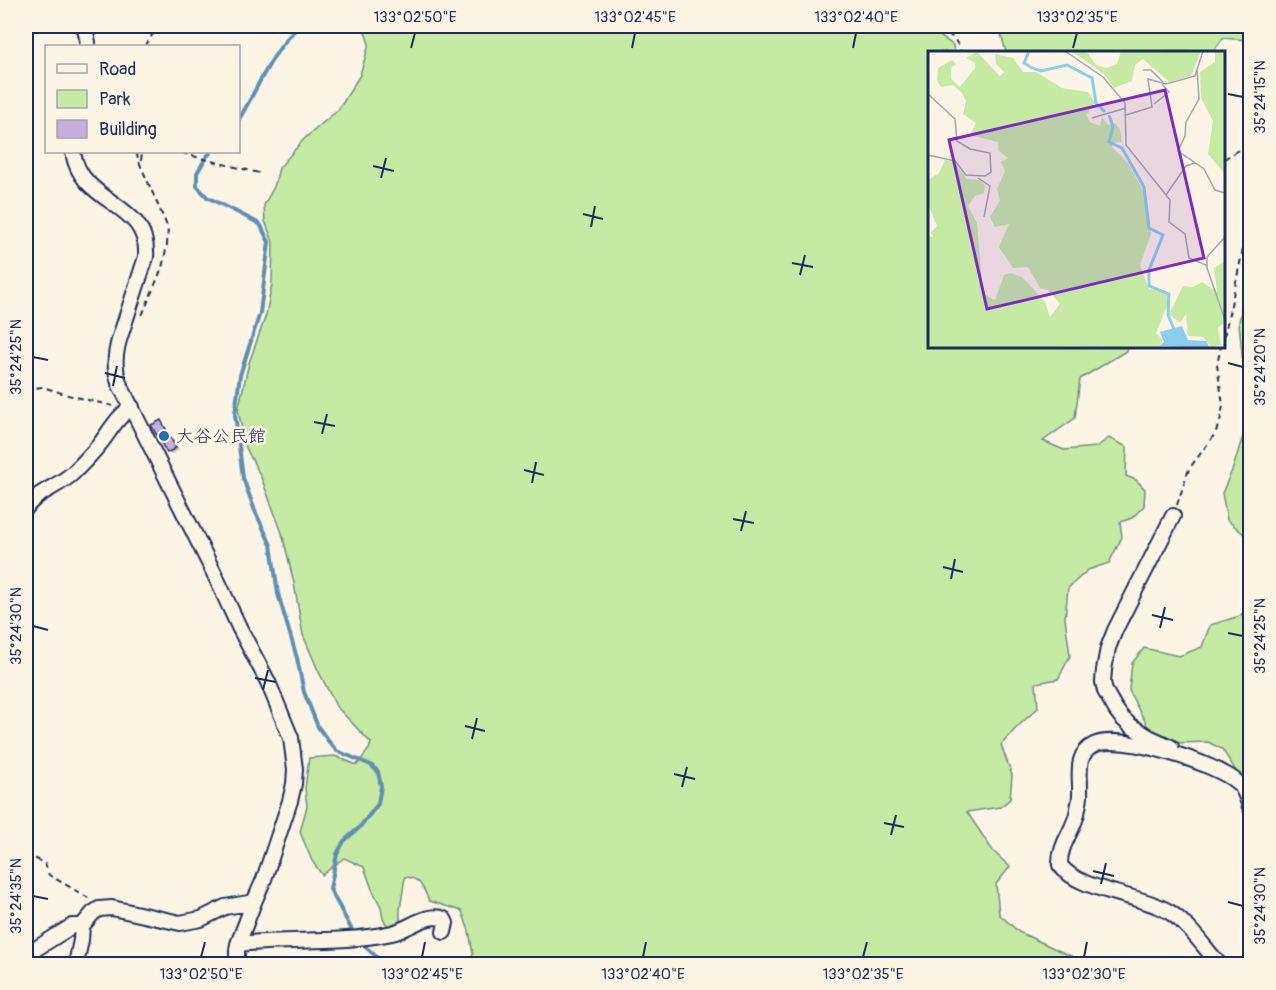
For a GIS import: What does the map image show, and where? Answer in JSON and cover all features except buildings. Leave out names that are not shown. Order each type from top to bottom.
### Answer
[{"type":"street","points":[[84,26],[87,45]]},
{"type":"street","points":[[74,153],[75,162],[90,187],[140,226],[147,247],[143,267],[116,352],[115,369],[119,383],[268,682],[291,738],[295,769],[290,801],[264,879],[238,944],[237,964]]},
{"type":"street","points":[[26,508],[36,497],[72,474],[130,408]]},
{"type":"street","points":[[1173,516],[1115,630],[1108,648],[1103,682],[1105,691],[1116,710],[1131,726],[1197,762]]},
{"type":"street","points":[[1219,964],[1184,923],[1170,913],[1155,905],[1095,886],[1068,873],[1060,865],[1062,847],[1077,817],[1080,795],[1079,767],[1087,750],[1095,744],[1117,742],[1137,744],[1171,753],[1222,772],[1238,782],[1246,793],[1251,807]]},
{"type":"street","points":[[76,964],[82,926],[93,913],[105,908],[120,909],[180,923],[201,919],[225,907],[254,902]]},
{"type":"street","points":[[238,944],[347,939],[393,933],[438,916],[446,923],[444,932]]},
{"type":"street","points":[[26,956],[72,926],[82,926]]},
{"type":"path","points":[[146,45],[158,26]]},
{"type":"path","points":[[928,26],[951,35],[961,51]]},
{"type":"path","points":[[1225,158],[1240,149],[1251,146]]},
{"type":"path","points":[[140,164],[142,153]]},
{"type":"path","points":[[185,153],[263,174]]},
{"type":"path","points":[[1225,334],[1251,217]]},
{"type":"path","points":[[1173,516],[1189,469],[1215,434],[1221,418],[1223,405],[1217,365],[1221,348]]},
{"type":"path","points":[[26,389],[43,387],[122,409],[130,408]]},
{"type":"path","points":[[26,853],[45,864],[49,875],[105,908]]},
{"type":"green space","points":[[363,26],[910,26],[935,33],[953,45],[954,51],[928,51],[928,348],[1127,348],[1126,351],[1080,379],[1075,418],[1043,441],[1064,450],[1096,447],[1109,438],[1127,447],[1126,476],[1136,480],[1145,489],[1144,506],[1132,518],[1120,522],[1122,537],[1109,563],[1088,570],[1068,588],[1065,618],[1070,656],[1058,679],[1036,683],[1038,708],[1001,745],[1012,775],[1010,799],[1000,807],[967,812],[993,851],[1010,867],[996,884],[999,914],[1019,932],[1088,964],[465,964],[473,954],[469,931],[462,911],[429,901],[418,881],[405,877],[400,923],[394,926],[387,925],[383,919],[381,907],[364,867],[344,858],[322,875],[312,861],[300,832],[307,806],[305,789],[309,758],[335,756],[357,765],[371,743],[336,706],[303,635],[282,533],[261,477],[246,448],[238,410],[249,363],[266,315],[272,284],[273,242],[265,221],[264,205],[274,187],[279,168],[304,139],[339,109],[360,75],[369,44]]},
{"type":"green space","points":[[999,26],[1250,26],[1250,44],[1247,40],[1223,38],[1214,51],[1006,51]]},
{"type":"green space","points":[[1250,262],[1250,539],[1227,520],[1222,493],[1233,468],[1248,420],[1239,322]]},
{"type":"green space","points":[[1250,604],[1250,793],[1222,749],[1208,742],[1176,743],[1149,728],[1129,690],[1132,663],[1144,648],[1179,656],[1202,647],[1210,625],[1240,616]]},
{"type":"waterway","points":[[240,117],[280,47],[299,26]]},
{"type":"waterway","points":[[210,153],[197,173],[197,186],[207,197],[260,224],[269,242],[260,313],[240,375],[235,414],[243,478],[271,545],[278,594],[297,658],[304,692],[318,727],[337,751],[371,765],[378,772],[381,786],[378,804],[359,828],[344,841],[337,854],[330,889],[354,934]]},
{"type":"waterway","points":[[360,942],[382,964]]},
{"type":"place","name":"大谷公民館","points":[[164,436]]}]
